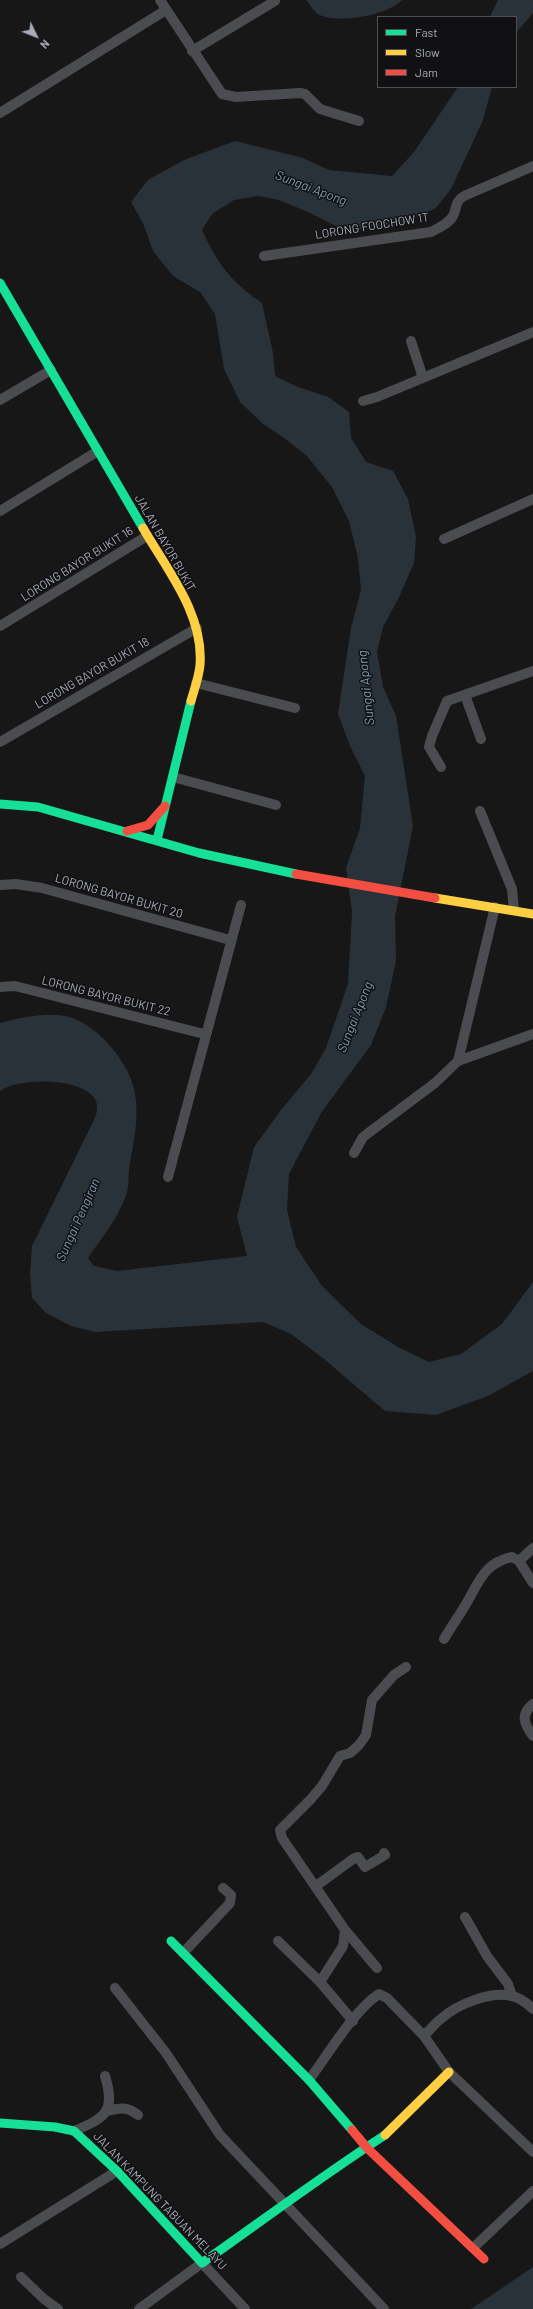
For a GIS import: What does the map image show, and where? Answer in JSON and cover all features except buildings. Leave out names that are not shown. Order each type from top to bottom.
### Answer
[{"type":"street","points":[[160,0],[192,51],[222,94],[236,97],[300,93],[305,94],[320,110],[359,120]]},
{"type":"street","points":[[192,51],[275,1]]},
{"type":"street","points":[[0,113],[166,10]]},
{"type":"street","name":"LORONG FOOCHOW 1T","points":[[264,256],[431,232],[442,226],[452,217],[457,202],[464,196],[533,166]]},
{"type":"street","name":"JALAN BAYOR BUKIT","points":[[0,284],[192,612],[197,628],[200,649],[196,683],[158,840]]},
{"type":"street","points":[[362,400],[377,397],[533,332]]},
{"type":"street","points":[[411,342],[423,378]]},
{"type":"street","points":[[0,400],[51,370]]},
{"type":"street","points":[[0,511],[98,451]]},
{"type":"street","points":[[444,539],[533,499]]},
{"type":"street","name":"LORONG BAYOR BUKIT 16","points":[[0,626],[147,536]]},
{"type":"street","name":"LORONG BAYOR BUKIT 18","points":[[0,742],[197,628]]},
{"type":"street","points":[[441,768],[430,747],[432,736],[447,701],[533,671]]},
{"type":"street","points":[[196,683],[295,708]]},
{"type":"street","points":[[465,695],[481,739]]},
{"type":"street","points":[[173,777],[276,805]]},
{"type":"street","points":[[0,804],[38,807],[196,852],[320,879],[514,910],[532,915]]},
{"type":"street","points":[[121,831],[148,824],[166,805]]},
{"type":"street","points":[[166,805],[165,823],[170,832],[196,852]]},
{"type":"street","points":[[480,811],[512,889],[514,910]]},
{"type":"street","points":[[121,831],[126,840],[178,856],[190,858],[196,852]]},
{"type":"street","name":"LORONG BAYOR BUKIT 20","points":[[0,885],[16,884],[42,888],[230,940]]},
{"type":"street","points":[[168,1178],[204,1034],[240,905]]},
{"type":"street","points":[[458,1061],[496,907]]},
{"type":"street","name":"LORONG BAYOR BUKIT 22","points":[[0,987],[15,986],[204,1034]]},
{"type":"street","points":[[354,1153],[363,1137],[435,1084],[458,1061],[533,1034]]},
{"type":"street","points":[[519,1562],[533,1548]]},
{"type":"street","points":[[444,1639],[466,1604],[480,1576],[502,1559],[512,1557],[519,1562],[533,1583]]},
{"type":"street","points":[[377,1968],[345,1930],[282,1838],[280,1830],[322,1786],[340,1756],[350,1752],[359,1745],[366,1735],[372,1700],[394,1676],[406,1667]]},
{"type":"street","points":[[533,1704],[527,1709],[523,1717],[526,1727],[533,1736]]},
{"type":"street","points":[[316,1886],[353,1859],[358,1858],[365,1868],[382,1859],[385,1855],[384,1853]]},
{"type":"street","points":[[183,1953],[230,1903],[231,1895],[223,1888]]},
{"type":"street","points":[[465,1916],[487,1956],[508,1984],[512,1996]]},
{"type":"street","points":[[320,1982],[342,1946],[345,1930]]},
{"type":"street","points":[[171,1941],[309,2080],[367,2148],[484,2259]]},
{"type":"street","points":[[278,1941],[320,1982],[353,2021]]},
{"type":"street","points":[[115,1988],[166,2053],[220,2135],[384,2309]]},
{"type":"street","points":[[309,2080],[353,2021],[372,1999],[379,1994],[387,1998],[424,2036],[449,2072],[533,2152]]},
{"type":"street","points":[[424,2036],[442,2018],[464,2004],[494,1996],[512,1996],[532,2005]]},
{"type":"street","points":[[139,2309],[285,2205],[325,2174],[386,2135],[449,2072]]},
{"type":"street","points":[[105,2076],[110,2101],[107,2111]]},
{"type":"street","points":[[74,2131],[97,2120],[107,2111],[121,2107],[130,2108],[138,2114]]},
{"type":"street","name":"JALAN KAMPUNG TABUAN MELAYU","points":[[0,2123],[55,2127],[74,2131],[117,2171],[245,2309]]},
{"type":"street","points":[[0,2244],[117,2171]]},
{"type":"street","points":[[473,2248],[533,2191]]},
{"type":"street","points":[[21,2276],[44,2299],[58,2309]]},
{"type":"water","points":[[306,0],[402,0],[386,10],[374,14],[362,17],[337,19],[318,14]]},
{"type":"water","points":[[498,0],[533,0],[533,13],[517,32],[517,16],[490,16]]},
{"type":"water","points":[[457,88],[492,88],[483,120],[451,189],[436,208],[402,224],[346,231],[308,212],[279,200],[258,196],[234,200],[212,214],[202,230],[214,253],[226,271],[241,287],[262,303],[273,353],[275,376],[298,387],[328,397],[349,412],[351,438],[366,462],[393,471],[408,499],[416,537],[414,563],[399,597],[383,627],[377,652],[383,687],[396,716],[413,826],[395,916],[396,961],[386,1007],[371,1045],[321,1113],[289,1174],[287,1210],[296,1247],[322,1286],[361,1324],[398,1347],[429,1362],[461,1354],[502,1324],[533,1282],[533,1371],[488,1396],[436,1415],[385,1411],[324,1359],[291,1334],[263,1322],[95,1332],[71,1326],[46,1313],[32,1298],[30,1273],[32,1246],[94,1120],[97,1112],[97,1105],[96,1101],[89,1093],[79,1087],[66,1084],[51,1082],[21,1083],[9,1086],[0,1091],[0,1023],[25,1017],[61,1015],[80,1021],[91,1028],[111,1047],[127,1070],[135,1094],[136,1120],[128,1187],[122,1206],[88,1258],[94,1266],[117,1271],[247,1256],[237,1217],[254,1147],[281,1110],[311,1074],[326,1048],[348,984],[352,912],[346,868],[360,828],[365,776],[350,746],[338,714],[351,628],[361,590],[358,558],[349,521],[332,487],[306,455],[262,423],[240,402],[224,369],[215,314],[200,292],[173,276],[153,251],[143,223],[131,202],[148,180],[184,160],[235,141],[303,158],[329,170],[392,176],[414,152]]},
{"type":"water","points":[[533,2267],[533,2309],[471,2309]]},
{"type":"traffic: fast","points":[[0,283],[143,528]]},
{"type":"traffic: fast","points":[[157,840],[191,701]]},
{"type":"traffic: fast","points":[[0,804],[38,807],[199,853],[296,874]]},
{"type":"traffic: fast","points":[[171,1941],[309,2080],[352,2130]]},
{"type":"traffic: fast","points":[[0,2123],[55,2127],[74,2131],[117,2171],[202,2263],[315,2182],[385,2135]]},
{"type":"traffic: slow","points":[[143,528],[173,576],[190,610],[196,628],[200,646],[200,665],[198,679],[191,701]]},
{"type":"traffic: slow","points":[[435,898],[533,914]]},
{"type":"traffic: slow","points":[[385,2135],[449,2072]]},
{"type":"traffic: jam","points":[[127,831],[148,825],[165,806]]},
{"type":"traffic: jam","points":[[296,874],[435,898]]},
{"type":"traffic: jam","points":[[352,2130],[367,2148],[484,2259]]},
{"type":"water label","name":"Sungai Apong","points":[[311,188]]},
{"type":"water label","name":"Sungai Apong","points":[[366,688]]},
{"type":"water label","name":"Sungai Apong","points":[[355,1017]]},
{"type":"water label","name":"Sungai Pengiran","points":[[78,1220]]}]
